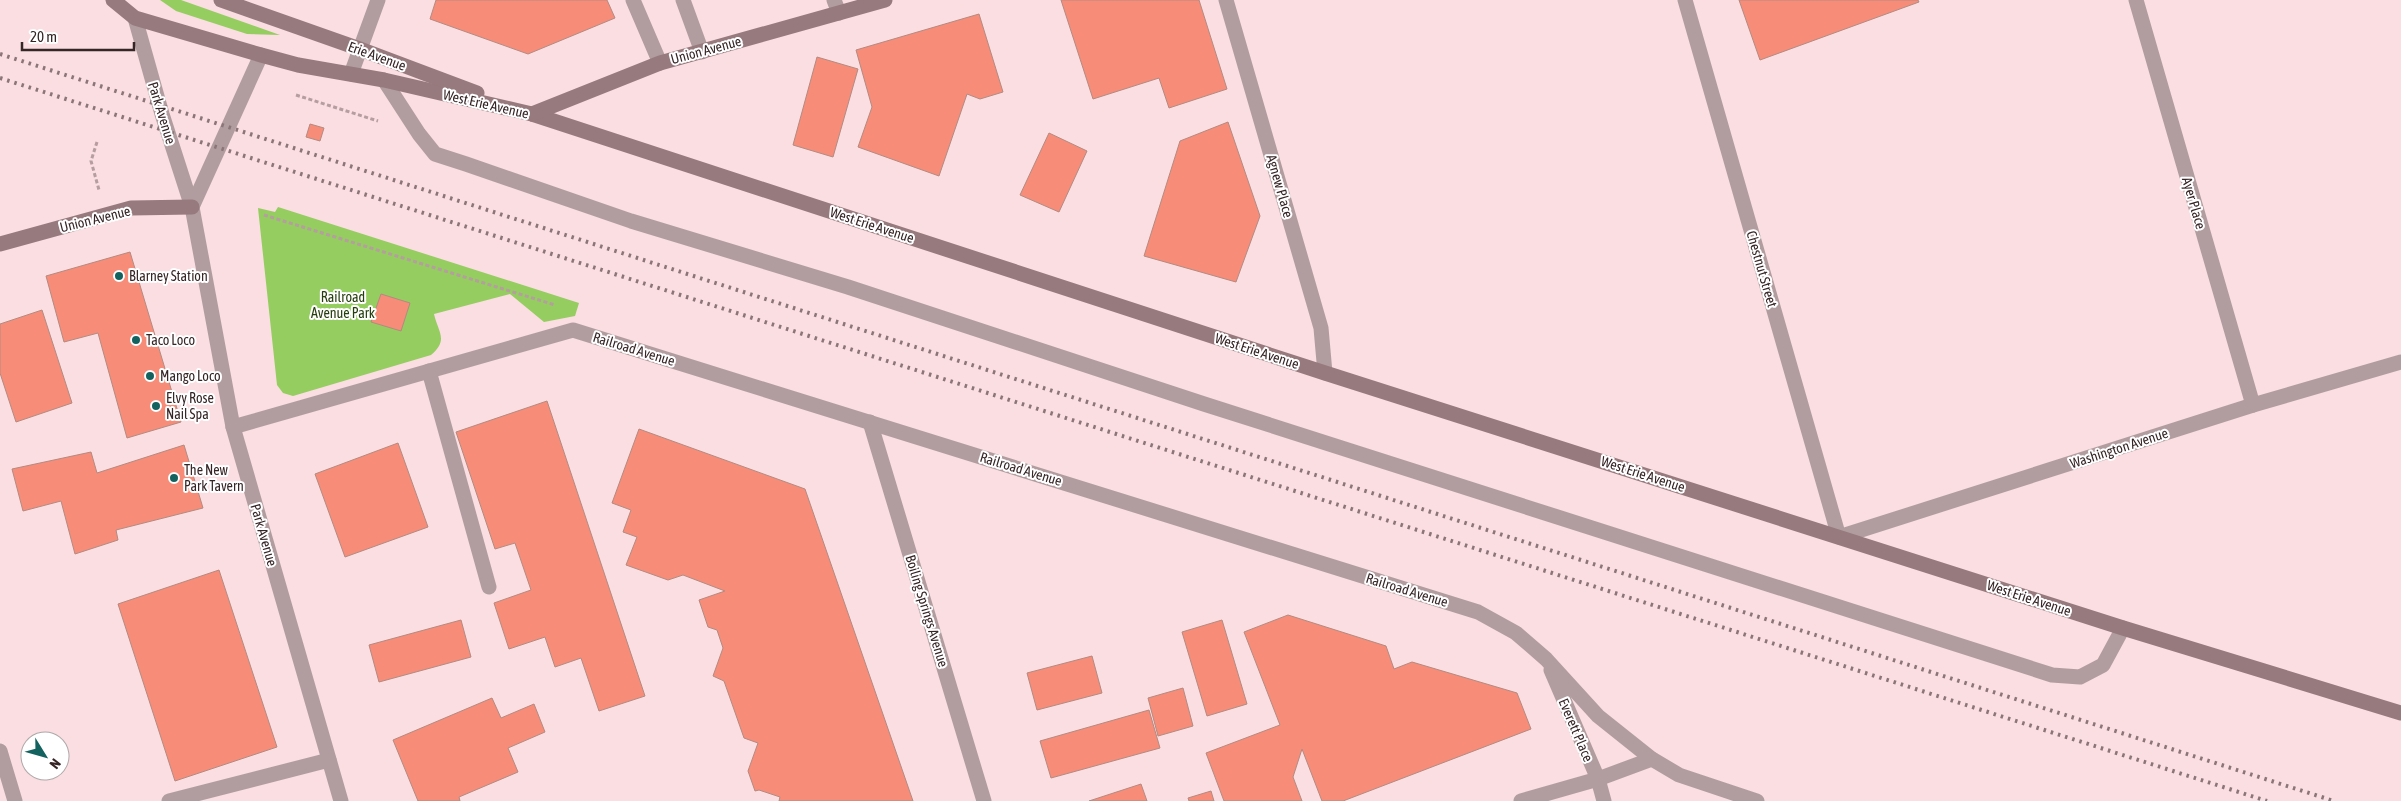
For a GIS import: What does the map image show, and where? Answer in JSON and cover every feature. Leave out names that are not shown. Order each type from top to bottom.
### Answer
[{"type":"street","name":"West Erie Avenue","points":[[113,0],[135,18],[261,55],[384,80],[532,114],[1325,373],[2123,628],[2401,713]]},
{"type":"street","name":"Erie Avenue","points":[[221,0],[360,48],[532,114]]},
{"type":"street","points":[[351,74],[378,0]]},
{"type":"street","points":[[633,0],[660,62]]},
{"type":"street","points":[[683,0],[702,52]]},
{"type":"street","name":"Union Avenue","points":[[532,114],[660,62],[702,52],[837,7],[885,0]]},
{"type":"street","name":"Agnew Place","points":[[1226,0],[1321,328],[1325,373]]},
{"type":"street","name":"Chestnut Street","points":[[1685,0],[1839,537]]},
{"type":"street","name":"Ayer Place","points":[[2136,0],[2253,405]]},
{"type":"street","name":"Park Avenue","points":[[135,18],[162,114],[192,207],[233,427],[342,801]]},
{"type":"street","points":[[192,207],[261,55]]},
{"type":"street","points":[[384,80],[419,134],[435,154],[632,221],[848,287],[1261,422],[2052,675],[2080,676],[2103,666],[2123,628]]},
{"type":"street","name":"Union Avenue","points":[[0,244],[131,208],[192,207]]},
{"type":"street","points":[[233,427],[573,330]]},
{"type":"street","name":"Railroad Avenue","points":[[573,330],[1478,612],[1516,633],[1546,659],[1598,716],[1652,759],[1679,775],[1757,801]]},
{"type":"street","name":"Washington Avenue","points":[[1839,537],[2253,405],[2401,362]]},
{"type":"street","points":[[429,371],[489,587]]},
{"type":"street","name":"Boiling Springs Avenue","points":[[870,422],[984,801]]},
{"type":"street","name":"Everett Place","points":[[1546,659],[1598,779],[1604,801]]},
{"type":"street","points":[[0,751],[15,801]]},
{"type":"street","points":[[1521,801],[1598,779],[1652,759]]},
{"type":"street","points":[[169,801],[329,760]]},
{"type":"path","points":[[295,94],[419,134]]},
{"type":"path","points":[[97,142],[91,161],[100,190]]},
{"type":"path","points":[[264,216],[568,310],[573,330]]},
{"type":"green space","points":[[160,0],[181,0],[280,35],[247,34],[176,11]]},
{"type":"green space","name":"Railroad Avenue Park","points":[[278,207],[579,303],[575,316],[544,322],[510,294],[434,314],[441,340],[440,345],[431,355],[293,396],[283,393],[277,385],[258,208],[275,212]]},
{"type":"building","points":[[436,0],[607,0],[615,18],[528,54],[430,19]]},
{"type":"building","points":[[1061,0],[1199,0],[1227,89],[1169,108],[1159,78],[1093,99]]},
{"type":"building","points":[[1739,0],[1918,0],[1919,2],[1760,60]]},
{"type":"building","points":[[979,14],[1003,92],[980,99],[967,94],[939,176],[858,147],[872,107],[856,50]]},
{"type":"building","points":[[817,57],[858,69],[833,157],[793,145]]},
{"type":"building","points":[[1228,122],[1260,216],[1236,282],[1144,256],[1180,141]]},
{"type":"building","points":[[310,124],[324,128],[320,141],[306,137]]},
{"type":"building","points":[[1049,133],[1087,151],[1059,212],[1020,195]]},
{"type":"building","points":[[130,252],[181,422],[127,438],[98,333],[64,342],[46,276]]},
{"type":"building","points":[[381,294],[410,303],[401,331],[371,322]]},
{"type":"building","points":[[42,310],[72,403],[16,422],[0,373],[0,324]]},
{"type":"building","points":[[547,401],[645,696],[599,711],[581,658],[555,667],[545,637],[509,649],[494,603],[531,590],[515,543],[495,549],[456,432]]},
{"type":"building","points":[[639,429],[805,489],[913,801],[779,801],[780,797],[759,790],[755,791],[748,771],[758,743],[744,738],[724,681],[713,676],[723,648],[717,630],[708,627],[699,600],[725,591],[683,575],[668,580],[626,565],[637,537],[623,532],[631,510],[612,503]]},
{"type":"building","points":[[398,443],[428,527],[345,557],[315,474]]},
{"type":"building","points":[[184,445],[203,508],[116,530],[118,540],[75,554],[61,501],[23,511],[12,469],[91,452],[97,473]]},
{"type":"building","points":[[219,570],[277,747],[175,781],[118,604]]},
{"type":"building","points":[[1288,615],[1386,646],[1394,669],[1412,662],[1517,693],[1531,729],[1343,801],[1322,801],[1302,749],[1293,777],[1302,801],[1224,801],[1206,753],[1280,725],[1244,632]]},
{"type":"building","points":[[461,620],[471,657],[379,682],[369,645]]},
{"type":"building","points":[[1222,620],[1247,704],[1207,716],[1182,632]]},
{"type":"building","points":[[1092,656],[1102,693],[1037,710],[1027,673]]},
{"type":"building","points":[[1183,688],[1193,726],[1158,736],[1148,698]]},
{"type":"building","points":[[492,698],[501,718],[534,704],[545,732],[508,748],[518,772],[459,797],[460,801],[418,801],[393,740]]},
{"type":"building","points":[[1149,710],[1160,748],[1051,778],[1040,741]]},
{"type":"building","points":[[1141,784],[1147,801],[1089,801]]},
{"type":"building","points":[[1211,791],[1214,801],[1189,801],[1188,798]]},
{"type":"railway","points":[[0,54],[2334,801]]},
{"type":"railway","points":[[0,78],[2267,801]]},
{"type":"place","name":"Blarney Station","points":[[119,276]]},
{"type":"place","name":"Taco Loco","points":[[136,340]]},
{"type":"place","name":"Mango Loco","points":[[150,376]]},
{"type":"place","name":"Elvy Rose Nail Spa","points":[[156,406]]},
{"type":"place","name":"The New Park Tavern","points":[[174,478]]}]
